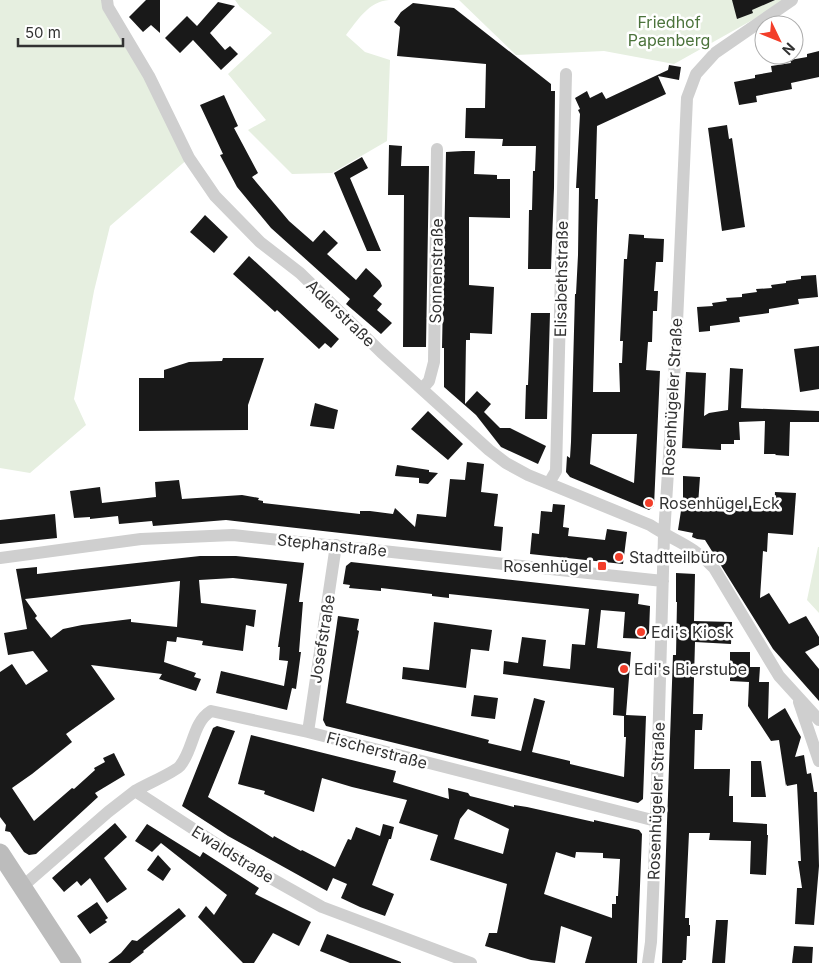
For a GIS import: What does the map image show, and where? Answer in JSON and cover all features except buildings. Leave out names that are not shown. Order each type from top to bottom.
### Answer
[{"type":"main road","points":[[0,853],[72,963]]},
{"type":"street","name":"Adlerstraße","points":[[107,0],[108,7],[149,76],[189,158],[215,196],[260,242],[300,273],[422,389],[506,463],[528,475],[650,525],[702,556],[714,568],[779,676],[819,720]]},
{"type":"street","name":"Rosenhügeler Straße","points":[[648,963],[651,942],[656,821],[664,535],[676,345],[687,98],[696,74],[715,53],[792,0]]},
{"type":"street","name":"Elisabethstraße","points":[[549,483],[556,471],[566,74]]},
{"type":"street","name":"Sonnenstraße","points":[[422,389],[430,381],[434,362],[437,149]]},
{"type":"street","name":"Stephanstraße","points":[[0,558],[141,540],[233,535],[663,582]]},
{"type":"street","name":"Josefstraße","points":[[308,732],[336,545]]},
{"type":"street","points":[[797,697],[819,761]]},
{"type":"street","name":"Fischerstraße","points":[[135,792],[179,767],[186,757],[203,716],[210,711],[308,732],[656,821]]},
{"type":"street","points":[[23,886],[108,812],[135,792]]},
{"type":"street","name":"Ewaldstraße","points":[[135,792],[258,871],[322,906],[469,963]]},
{"type":"green space","points":[[0,0],[113,0],[108,7],[189,158],[110,226],[94,291],[74,399],[86,425],[30,473],[0,468]]},
{"type":"green space","points":[[235,0],[389,0],[382,1],[370,8],[359,18],[346,35],[365,52],[390,60],[387,141],[332,173],[292,174],[248,130],[266,120],[228,74],[272,33],[240,7]]},
{"type":"green space","name":"Friedhof Papenberg","points":[[459,0],[788,0],[761,15],[754,15],[754,19],[674,64],[604,51],[516,55]]},
{"type":"green space","points":[[819,547],[819,613],[807,600]]},
{"type":"place","name":"Rosenhügel Eck","points":[[649,503]]},
{"type":"place","name":"Stadtteilbüro","points":[[619,557]]},
{"type":"place","name":"Rosenhügel","points":[[602,566]]},
{"type":"place","name":"Edi's Kiosk","points":[[641,632]]},
{"type":"place","name":"Edi's Bierstube","points":[[624,669]]}]
